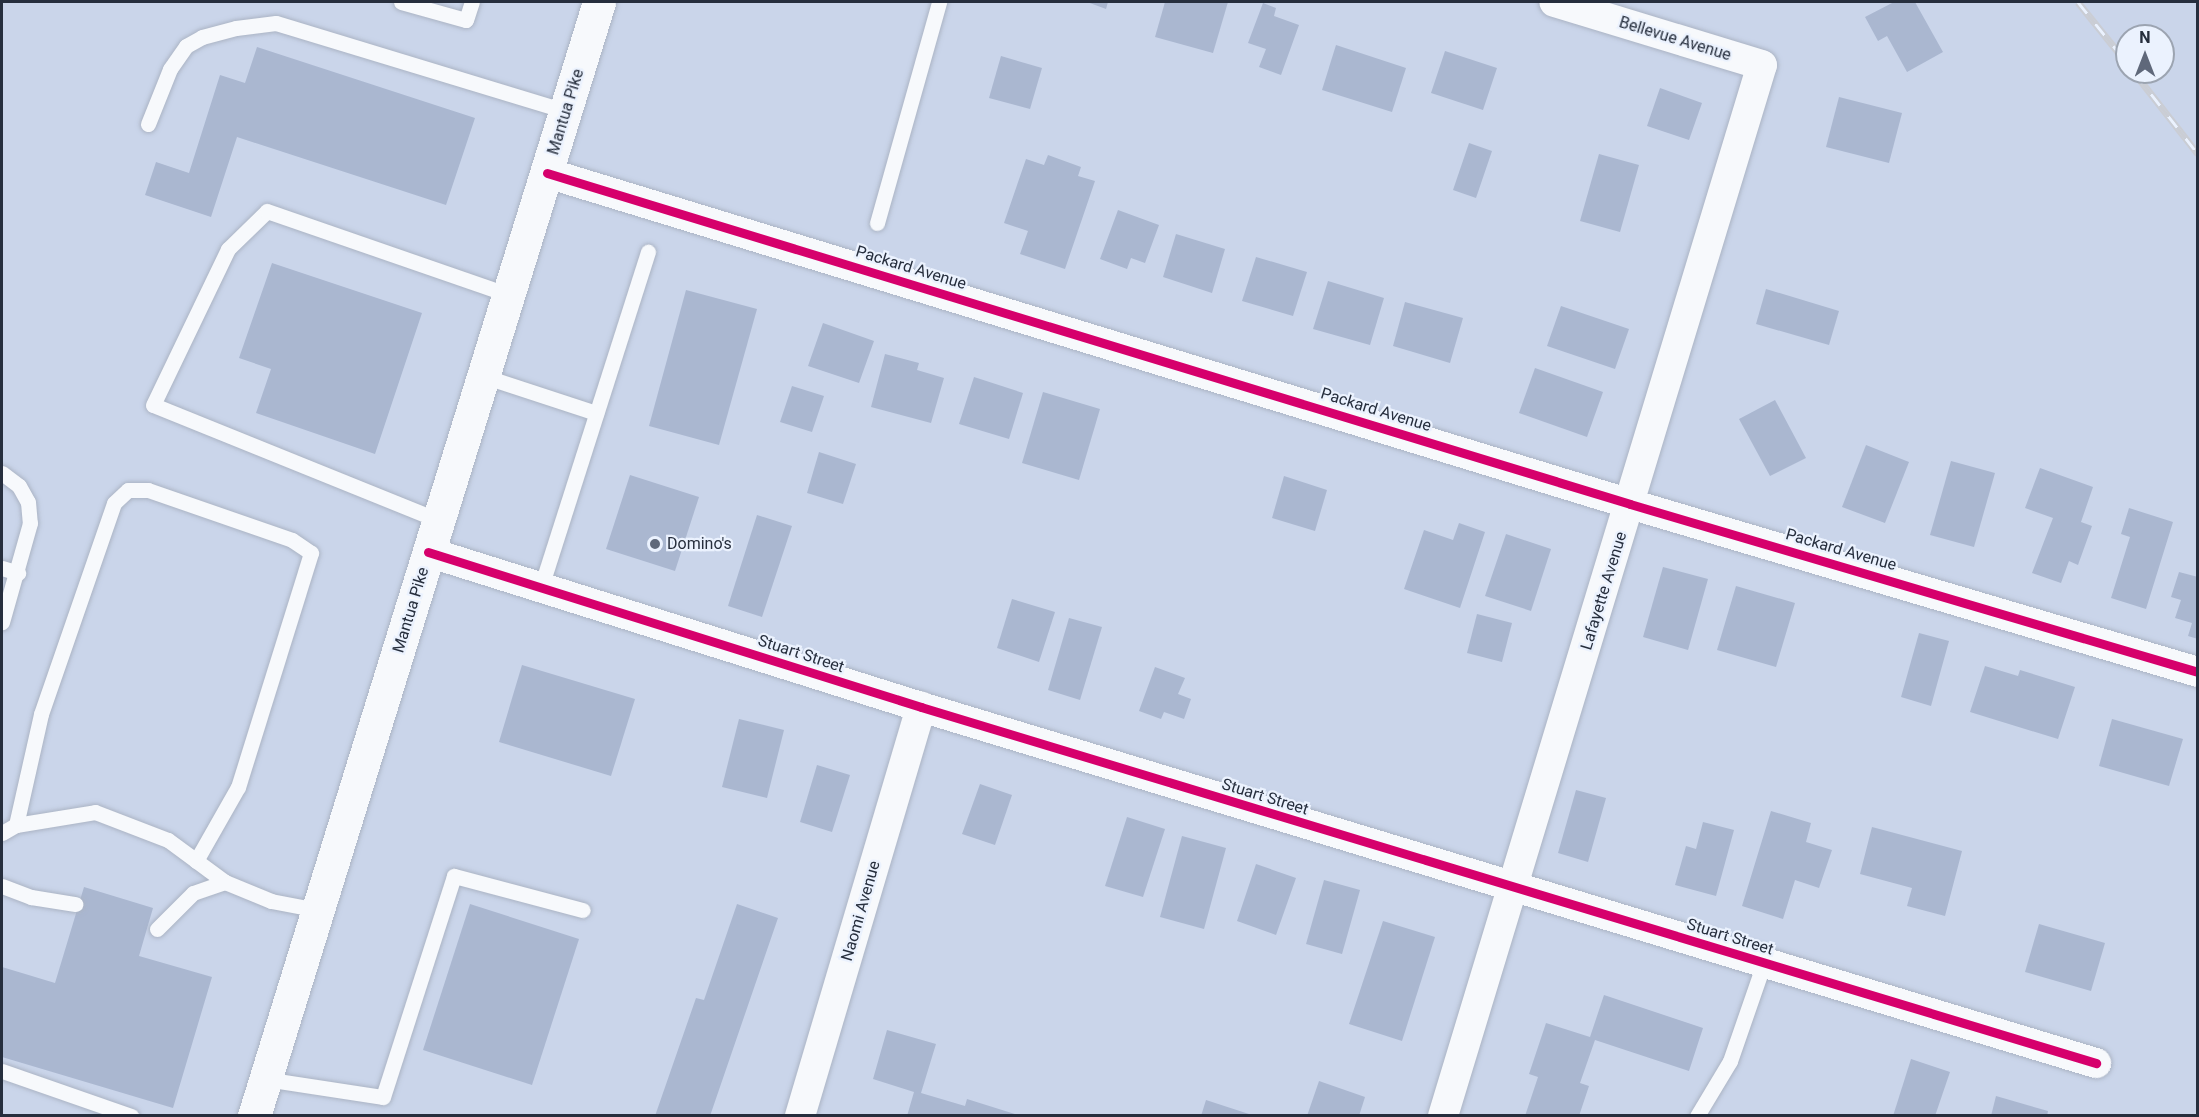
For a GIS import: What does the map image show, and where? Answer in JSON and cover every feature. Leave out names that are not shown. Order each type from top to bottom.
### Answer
[{"type":"main road","name":"Mantua Pike","points":[[254,1116],[599,2]]},
{"type":"street","name":"Bellevue Avenue","points":[[1554,2],[1762,65]]},
{"type":"street","name":"Lafayette Avenue","points":[[1443,1116],[1762,65]]},
{"type":"street","name":"Packard Avenue","points":[[547,173],[1630,504],[2198,672]]},
{"type":"street","name":"Stuart Street","points":[[429,552],[921,707],[2096,1063]]},
{"type":"street","name":"Naomi Avenue","points":[[800,1116],[921,707]]},
{"type":"lane","points":[[401,2],[466,20],[472,2]]},
{"type":"lane","points":[[877,223],[939,2]]},
{"type":"lane","points":[[148,124],[170,69],[186,46],[236,28],[276,23],[566,111]]},
{"type":"lane","points":[[438,520],[153,405],[228,249],[267,211],[509,295]]},
{"type":"lane","points":[[541,587],[648,252]]},
{"type":"lane","points":[[483,376],[596,414]]},
{"type":"lane","points":[[2,473],[19,486],[28,502],[30,523],[18,573],[2,622]]},
{"type":"lane","points":[[16,825],[41,714],[114,503],[129,490],[148,490],[292,540],[311,553],[238,787],[196,861]]},
{"type":"lane","points":[[2,568],[18,573]]},
{"type":"lane","points":[[2,833],[16,825],[95,812],[168,840],[225,882],[271,901],[318,910]]},
{"type":"lane","points":[[265,1079],[383,1097],[454,876],[583,910]]},
{"type":"lane","points":[[157,929],[193,893],[225,882]]},
{"type":"lane","points":[[2,886],[31,897],[75,904]]},
{"type":"lane","points":[[1697,1116],[1730,1061],[1764,963]]},
{"type":"lane","points":[[2,1071],[130,1116]]},
{"type":"building","points":[[1087,2],[1108,2],[1106,9]]},
{"type":"building","points":[[1165,2],[1228,2],[1213,53],[1155,37]]},
{"type":"building","points":[[1894,2],[1915,2],[1943,52],[1907,72],[1887,36],[1878,41],[1865,17]]},
{"type":"building","points":[[1263,3],[1276,8],[1274,16],[1299,25],[1281,75],[1259,67],[1266,49],[1248,43]]},
{"type":"building","points":[[1336,45],[1406,68],[1392,112],[1322,90]]},
{"type":"building","points":[[257,47],[475,118],[446,205],[237,137],[211,217],[145,195],[156,162],[189,173],[220,75],[245,83]]},
{"type":"building","points":[[1445,51],[1497,68],[1483,110],[1431,93]]},
{"type":"building","points":[[1001,56],[1042,68],[1030,109],[989,98]]},
{"type":"building","points":[[1660,88],[1702,103],[1689,140],[1647,126]]},
{"type":"building","points":[[1839,97],[1902,113],[1889,163],[1826,147]]},
{"type":"building","points":[[1469,143],[1492,151],[1476,198],[1453,190]]},
{"type":"building","points":[[1599,154],[1639,165],[1620,232],[1580,221]]},
{"type":"building","points":[[1048,155],[1081,167],[1078,176],[1095,181],[1065,269],[1020,254],[1028,231],[1004,223],[1026,159],[1044,165]]},
{"type":"building","points":[[1118,210],[1159,225],[1145,263],[1131,258],[1127,269],[1100,259]]},
{"type":"building","points":[[1176,234],[1225,249],[1212,293],[1163,277]]},
{"type":"building","points":[[1256,257],[1307,272],[1293,316],[1242,301]]},
{"type":"building","points":[[272,263],[422,313],[375,454],[256,413],[271,369],[239,358]]},
{"type":"building","points":[[1328,281],[1384,298],[1370,345],[1313,329]]},
{"type":"building","points":[[1766,289],[1839,311],[1829,345],[1756,324]]},
{"type":"building","points":[[686,290],[757,309],[719,445],[649,426]]},
{"type":"building","points":[[1405,302],[1463,318],[1450,363],[1393,346]]},
{"type":"building","points":[[1561,306],[1629,329],[1615,369],[1547,346]]},
{"type":"building","points":[[823,323],[874,341],[859,383],[808,366]]},
{"type":"building","points":[[885,354],[919,363],[917,370],[944,378],[931,423],[871,407]]},
{"type":"building","points":[[1535,368],[1603,392],[1587,437],[1519,413]]},
{"type":"building","points":[[974,377],[1023,393],[1009,439],[959,424]]},
{"type":"building","points":[[792,386],[824,396],[812,432],[780,422]]},
{"type":"building","points":[[1043,392],[1100,409],[1079,480],[1022,463]]},
{"type":"building","points":[[1775,400],[1806,458],[1770,476],[1739,419]]},
{"type":"building","points":[[1866,445],[1909,462],[1885,523],[1842,507]]},
{"type":"building","points":[[819,452],[856,464],[843,504],[807,493]]},
{"type":"building","points":[[1951,461],[1995,473],[1974,547],[1930,535]]},
{"type":"building","points":[[2040,468],[2093,487],[2081,522],[2092,526],[2078,565],[2069,561],[2061,583],[2032,573],[2053,518],[2025,508]]},
{"type":"building","points":[[630,475],[699,497],[675,571],[606,549]]},
{"type":"building","points":[[1284,476],[1327,490],[1315,531],[1272,518]]},
{"type":"building","points":[[2129,508],[2173,522],[2146,609],[2111,598],[2130,537],[2121,534]]},
{"type":"building","points":[[757,515],[792,526],[762,617],[728,606]]},
{"type":"building","points":[[1459,523],[1485,532],[1460,608],[1404,589],[1424,530],[1453,540]]},
{"type":"building","points":[[1506,534],[1551,549],[1531,611],[1485,596]]},
{"type":"building","points":[[1663,567],[1708,579],[1688,650],[1643,637]]},
{"type":"building","points":[[2179,572],[2198,577],[2198,639],[2188,636],[2192,623],[2175,618],[2181,600],[2171,597]]},
{"type":"building","points":[[1736,586],[1795,603],[1776,667],[1717,650]]},
{"type":"building","points":[[1012,599],[1055,612],[1039,662],[997,648]]},
{"type":"building","points":[[1477,614],[1512,623],[1502,662],[1467,653]]},
{"type":"building","points":[[1069,618],[1102,627],[1080,700],[1048,690]]},
{"type":"building","points":[[1919,633],[1949,641],[1931,706],[1901,697]]},
{"type":"building","points":[[522,665],[635,699],[611,776],[499,742]]},
{"type":"building","points":[[1985,666],[2018,676],[2020,670],[2075,687],[2058,739],[1970,712]]},
{"type":"building","points":[[1155,667],[1185,678],[1178,694],[1191,699],[1184,719],[1164,712],[1161,719],[1139,711]]},
{"type":"building","points":[[739,719],[784,730],[767,798],[722,787]]},
{"type":"building","points":[[2112,719],[2183,739],[2169,786],[2099,766]]},
{"type":"building","points":[[817,765],[850,775],[832,832],[800,822]]},
{"type":"building","points":[[980,784],[1012,795],[995,845],[962,834]]},
{"type":"building","points":[[1576,790],[1606,798],[1588,862],[1558,853]]},
{"type":"building","points":[[1771,811],[1811,823],[1806,842],[1832,850],[1819,888],[1795,880],[1783,919],[1742,906]]},
{"type":"building","points":[[1127,817],[1165,829],[1143,897],[1105,886]]},
{"type":"building","points":[[1703,822],[1734,830],[1716,896],[1675,885],[1686,846],[1696,849]]},
{"type":"building","points":[[1872,827],[1962,851],[1945,916],[1907,906],[1912,888],[1860,874]]},
{"type":"building","points":[[1182,836],[1226,848],[1204,929],[1160,917]]},
{"type":"building","points":[[1256,864],[1296,878],[1276,935],[1237,921]]},
{"type":"building","points":[[1324,880],[1360,890],[1342,954],[1306,944]]},
{"type":"building","points":[[84,887],[153,908],[139,956],[212,977],[173,1108],[2,1057],[2,967],[55,983]]},
{"type":"building","points":[[470,904],[579,939],[532,1085],[423,1050]]},
{"type":"building","points":[[737,904],[778,918],[710,1116],[655,1116],[696,998],[704,1000]]},
{"type":"building","points":[[1383,921],[1435,937],[1402,1041],[1349,1024]]},
{"type":"building","points":[[2039,924],[2105,943],[2091,991],[2025,972]]},
{"type":"building","points":[[1604,995],[1703,1028],[1689,1071],[1595,1040],[1580,1083],[1589,1086],[1579,1116],[1525,1116],[1538,1077],[1529,1074],[1546,1023],[1590,1037]]},
{"type":"building","points":[[887,1030],[936,1044],[921,1093],[965,1106],[967,1099],[1021,1116],[907,1116],[914,1092],[873,1079]]},
{"type":"building","points":[[1911,1059],[1950,1072],[1935,1116],[1893,1116]]},
{"type":"building","points":[[1319,1081],[1365,1097],[1359,1116],[1307,1116]]},
{"type":"building","points":[[1996,1096],[2048,1111],[2047,1116],[1991,1116]]},
{"type":"building","points":[[1206,1100],[1252,1115],[1252,1116],[1201,1116]]},
{"type":"railway","points":[[2078,2],[2115,48]]},
{"type":"railway","points":[[2143,84],[2198,154]]},
{"type":"cycle path","points":[[547,173],[1630,504],[2198,672]]},
{"type":"cycle path","points":[[428,552],[921,707],[2096,1063]]},
{"type":"place","name":"Domino's","points":[[655,544]]}]
